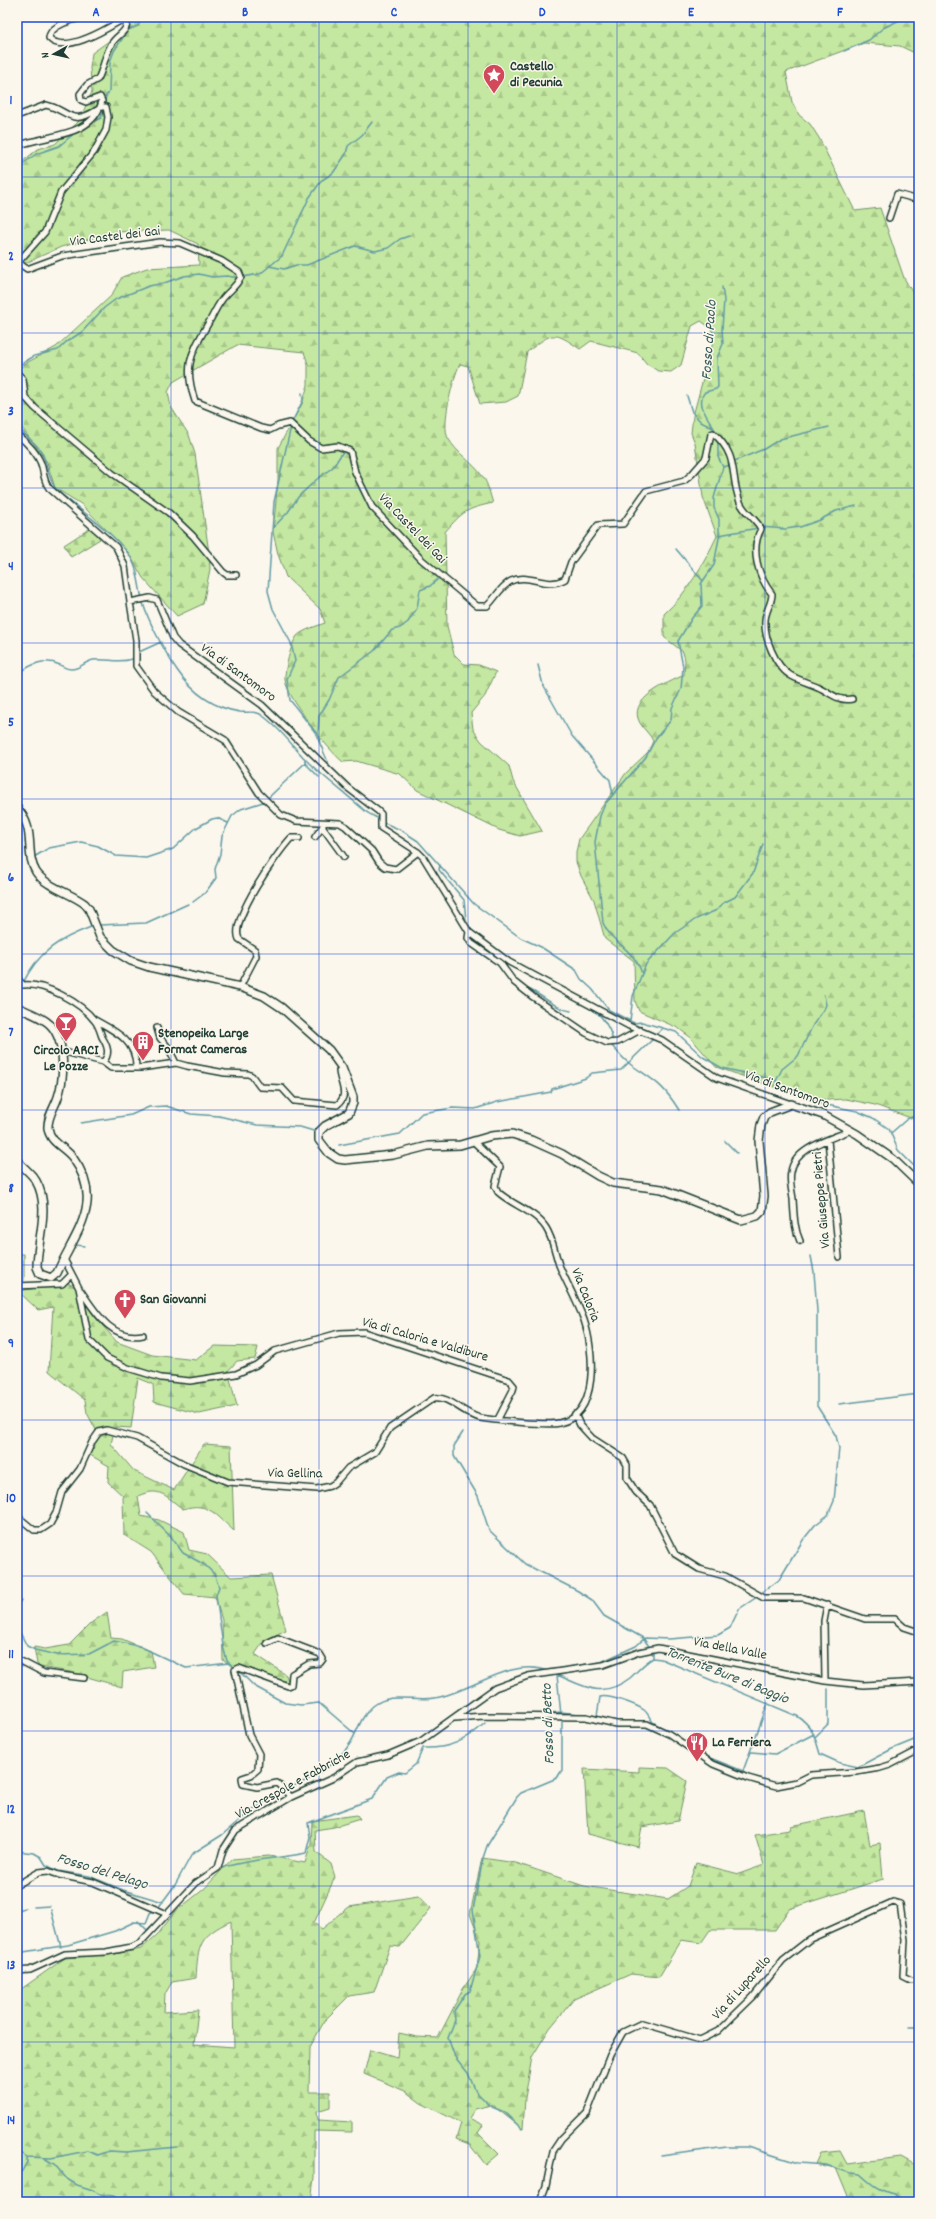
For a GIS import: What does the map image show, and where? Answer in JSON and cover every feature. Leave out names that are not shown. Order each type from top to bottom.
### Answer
[{"type":"main road","points":[[17,808],[23,815],[29,830],[32,858],[36,871],[45,881],[85,904],[89,909],[100,937],[113,950],[140,965],[240,987],[271,1000],[329,1050],[342,1068],[353,1097],[352,1109],[349,1113],[325,1126],[318,1136],[322,1145],[334,1157],[345,1160],[379,1157],[428,1146],[460,1145],[503,1134],[522,1137],[562,1154],[606,1180],[662,1190],[732,1217],[746,1220],[757,1216],[764,1204],[759,1141],[762,1121],[774,1110],[791,1104]]},
{"type":"main road","points":[[17,1007],[41,1018],[53,1028],[61,1051],[62,1079],[58,1096],[49,1119],[48,1128],[52,1139],[74,1158],[89,1194],[85,1214],[58,1273],[50,1278],[40,1274],[38,1271],[37,1262],[42,1214],[41,1195],[36,1182],[17,1161]]},
{"type":"main road","name":"Via di Santomoro","points":[[791,1104],[823,1115],[852,1130],[884,1152],[919,1184]]},
{"type":"street","points":[[17,146],[33,139],[76,131],[85,127],[101,107],[102,101],[100,97],[86,102],[81,100],[80,94],[87,85],[98,79],[106,55],[113,42],[125,30],[127,23],[120,21],[100,33],[70,44],[60,45],[49,38],[51,32],[56,28],[74,20],[86,17]]},
{"type":"street","points":[[17,116],[46,105],[71,116],[80,118],[86,117],[101,107]]},
{"type":"street","name":"Via Castel dei Gai","points":[[101,107],[106,107],[108,116],[106,130],[94,152],[61,192],[52,218],[45,232],[20,260],[20,264],[27,269],[62,256],[160,242],[180,243],[222,261],[239,272],[241,277],[235,288],[225,295],[194,349],[189,361],[190,383],[195,401],[261,428],[270,430],[290,423],[309,441],[320,448],[338,446],[350,451],[356,472],[372,507],[402,536],[421,559],[477,606],[481,607],[487,606],[503,587],[518,579],[526,578],[554,584],[565,579],[573,558],[594,533],[598,525],[624,524],[646,491],[684,481],[706,458],[711,434],[713,433],[724,443],[731,455],[740,503],[761,529],[755,543],[760,575],[764,584],[772,594],[765,620],[766,632],[774,655],[782,668],[790,675],[825,690],[838,698],[846,700],[852,699]]},
{"type":"street","points":[[889,218],[897,194],[919,200]]},
{"type":"street","points":[[17,373],[23,379],[25,397],[35,408],[112,474],[169,513],[193,536],[224,572],[231,576],[236,575]]},
{"type":"street","points":[[17,435],[29,446],[39,460],[45,481],[49,488],[116,547],[125,566],[136,640],[136,666],[154,691],[178,712],[225,740],[259,793],[281,815],[296,821],[323,825],[340,823],[346,826],[372,852],[379,862],[390,869],[396,869],[418,852]]},
{"type":"street","name":"Via di Santomoro","points":[[130,602],[150,598],[156,599],[160,604],[174,638],[179,645],[262,705],[337,778],[378,811],[381,816],[380,823],[384,830],[418,852],[469,932],[509,962],[662,1040],[717,1078],[791,1104]]},
{"type":"street","points":[[17,827],[23,815]]},
{"type":"street","points":[[315,837],[323,825]]},
{"type":"street","points":[[323,825],[344,856]]},
{"type":"street","points":[[240,987],[256,956],[255,950],[239,939],[236,934],[237,929],[260,879],[277,853],[290,838],[299,838]]},
{"type":"street","name":"Via di Santomoro","points":[[469,932],[468,938],[471,943],[500,964],[514,982],[586,1033],[607,1043],[618,1042],[640,1030]]},
{"type":"street","points":[[20,982],[39,985],[59,994],[94,1020],[121,1034],[132,1048],[136,1058],[136,1068]]},
{"type":"street","points":[[94,1020],[108,1049],[107,1057],[103,1062]]},
{"type":"street","points":[[157,1028],[160,1038],[168,1047],[176,1062]]},
{"type":"street","points":[[61,1051],[103,1062],[110,1068],[136,1068],[176,1062],[187,1066],[225,1073],[248,1074],[252,1076],[260,1087],[282,1088],[294,1101],[330,1105],[337,1105],[344,1096],[345,1091],[339,1071],[342,1068]]},
{"type":"street","points":[[800,1242],[796,1228],[791,1169],[795,1160],[802,1153],[852,1130]]},
{"type":"street","name":"Via Giuseppe Pietri","points":[[828,1140],[839,1257]]},
{"type":"street","name":"Via Caloria","points":[[473,1141],[500,1167],[495,1186],[498,1192],[538,1219],[546,1227],[559,1264],[584,1321],[591,1351],[589,1390],[584,1406],[575,1414],[559,1423],[498,1419]]},
{"type":"street","name":"Via di Caloria e Valdibure","points":[[64,1259],[70,1275],[79,1288],[89,1340],[107,1358],[128,1368],[154,1376],[190,1381],[236,1374],[256,1365],[275,1351],[339,1333],[364,1332],[509,1380],[514,1386],[513,1390],[498,1419]]},
{"type":"street","points":[[17,1286],[62,1284],[70,1275]]},
{"type":"street","points":[[79,1288],[100,1319],[112,1329],[125,1335],[143,1335]]},
{"type":"street","name":"Via Gellina","points":[[17,1516],[34,1530],[41,1530],[50,1524],[56,1513],[62,1492],[80,1469],[92,1442],[99,1432],[116,1431],[137,1438],[184,1464],[228,1482],[324,1488],[330,1486],[348,1468],[376,1452],[390,1428],[434,1398],[443,1397],[465,1412],[480,1418],[498,1419]]},
{"type":"street","points":[[575,1414],[580,1425],[592,1438],[623,1458],[627,1465],[627,1478],[636,1492],[650,1505],[675,1554],[699,1569],[725,1576],[764,1598],[804,1598],[827,1605],[865,1620],[895,1619],[904,1627],[919,1632]]},
{"type":"street","points":[[825,1681],[824,1621],[827,1605]]},
{"type":"street","points":[[267,1643],[278,1638],[320,1654],[323,1659],[320,1663],[309,1664],[292,1674],[291,1685],[288,1686],[239,1668],[235,1670],[249,1735],[259,1754],[258,1769],[241,1780],[242,1784],[252,1786],[275,1783],[281,1785],[290,1796]]},
{"type":"street","name":"Via della Valle","points":[[454,1718],[485,1694],[513,1680],[536,1674],[603,1665],[654,1649],[668,1649],[825,1681],[863,1686],[919,1682]]},
{"type":"street","points":[[17,1659],[44,1673],[84,1678]]},
{"type":"street","points":[[454,1718],[484,1716],[586,1717],[616,1724],[647,1724],[669,1734],[713,1764],[748,1778],[776,1786],[797,1782],[811,1775],[856,1772],[885,1767],[919,1750]]},
{"type":"street","name":"Via Crespole e Fabbriche","points":[[17,1971],[30,1970],[65,1954],[106,1952],[136,1945],[147,1937],[165,1912],[196,1883],[218,1868],[223,1850],[236,1830],[290,1796],[329,1781],[357,1762],[388,1755],[421,1741],[454,1718]]},
{"type":"street","points":[[17,1884],[39,1872],[48,1871],[59,1876],[93,1882],[165,1912]]},
{"type":"street","name":"Via di Luparello","points":[[540,2202],[546,2186],[553,2151],[561,2139],[587,2113],[610,2055],[623,2032],[642,2023],[700,2040],[718,2031],[753,1997],[783,1960],[810,1939],[893,1902],[900,1904],[904,1924],[903,1976],[911,1980],[919,1980]]},
{"type":"green space","points":[[143,17],[919,17],[919,55],[900,46],[864,43],[786,72],[792,102],[799,115],[810,124],[819,138],[855,211],[880,208],[904,278],[919,304],[919,1121],[875,1105],[846,1099],[828,1100],[800,1096],[716,1067],[690,1037],[678,1028],[639,1011],[635,1001],[634,961],[605,939],[594,900],[581,876],[576,862],[576,852],[579,839],[626,773],[648,752],[653,741],[640,723],[637,714],[639,706],[644,699],[659,687],[684,675],[685,660],[683,652],[664,637],[664,614],[673,606],[688,587],[717,536],[703,497],[695,443],[691,433],[693,416],[714,338],[711,328],[701,321],[692,326],[681,365],[671,372],[658,371],[647,364],[638,353],[591,341],[580,349],[558,336],[548,337],[527,352],[518,396],[506,402],[480,404],[468,366],[460,364],[457,370],[447,412],[446,432],[448,438],[456,449],[475,467],[485,480],[493,503],[471,509],[461,515],[445,532],[447,626],[454,654],[464,664],[479,665],[496,672],[485,696],[471,713],[473,729],[481,741],[509,766],[513,781],[542,831],[520,836],[499,830],[417,790],[400,774],[356,761],[343,762],[328,747],[293,699],[285,680],[290,651],[297,636],[310,628],[325,623],[320,609],[286,577],[278,554],[273,532],[278,480],[278,448],[302,404],[308,385],[308,364],[304,352],[237,345],[173,382],[168,392],[171,407],[189,435],[195,454],[210,569],[203,604],[177,616],[143,578],[128,552],[81,504],[55,488],[47,462],[17,421],[17,370],[28,362],[56,347],[111,296],[122,277],[147,268],[199,265],[198,244],[169,230],[115,232],[61,247],[17,268],[17,166],[38,149],[55,144],[79,121],[92,92],[90,68],[92,53]]},
{"type":"green space","points":[[92,527],[100,539],[71,557],[64,545]]},
{"type":"green space","points":[[17,1254],[24,1254],[24,1281],[17,1281]]},
{"type":"green space","points":[[68,1283],[75,1287],[95,1317],[117,1342],[152,1355],[196,1360],[214,1346],[258,1347],[255,1359],[237,1361],[228,1371],[237,1406],[199,1414],[154,1402],[153,1384],[138,1378],[131,1428],[115,1427],[111,1444],[134,1471],[174,1490],[204,1444],[231,1446],[234,1531],[211,1511],[199,1507],[183,1509],[167,1497],[157,1492],[146,1493],[138,1496],[141,1516],[159,1520],[184,1532],[189,1550],[207,1554],[231,1577],[271,1575],[286,1630],[265,1640],[255,1654],[286,1675],[289,1683],[274,1683],[255,1678],[236,1669],[223,1660],[222,1620],[215,1597],[184,1594],[151,1552],[124,1535],[123,1496],[108,1482],[109,1466],[85,1452],[96,1430],[87,1413],[85,1400],[49,1371],[53,1307],[38,1310],[18,1291]]},
{"type":"green space","points":[[107,1612],[111,1638],[122,1639],[151,1651],[154,1667],[123,1672],[122,1687],[70,1672],[40,1667],[37,1664],[34,1647],[45,1649],[69,1645],[91,1623]]},
{"type":"green space","points":[[639,1767],[668,1768],[687,1781],[678,1821],[642,1827],[638,1847],[588,1834],[584,1769],[639,1772]]},
{"type":"green space","points":[[864,1811],[870,1845],[880,1843],[883,1879],[789,1909],[775,1930],[710,1930],[701,1943],[681,1940],[659,1977],[631,1974],[574,1999],[550,2028],[532,2057],[525,2098],[523,2129],[492,2105],[475,2109],[469,2118],[483,2125],[478,2133],[499,2154],[486,2165],[469,2144],[456,2139],[461,2123],[421,2103],[405,2091],[364,2074],[370,2050],[397,2058],[399,2033],[417,2037],[438,2038],[463,1989],[477,1968],[480,1941],[470,1914],[482,1858],[516,1863],[584,1886],[668,1899],[688,1886],[696,1863],[739,1874],[764,1865],[755,1835],[790,1830],[791,1826]]},
{"type":"green space","points":[[357,1815],[360,1819],[334,1827],[315,1830],[316,1852],[331,1864],[335,1877],[314,1923],[322,1929],[349,1907],[418,1896],[431,1908],[400,1947],[390,1946],[374,1992],[349,1996],[325,2020],[310,2047],[309,2092],[330,2092],[330,2107],[317,2111],[318,2120],[352,2122],[352,2132],[314,2131],[314,2177],[311,2202],[17,2202],[17,1992],[65,1958],[115,1954],[141,1949],[158,1934],[175,1912],[204,1889],[232,1859],[269,1856],[305,1863],[311,1844],[312,1821]],"holes":[[[231,1921],[234,2047],[194,2044],[198,2010],[164,2012],[165,1994],[172,1982],[196,1978],[198,1957],[202,1943],[212,1932]]]},
{"type":"green space","points":[[840,2151],[847,2164],[901,2157],[919,2167],[919,2202],[865,2202],[848,2197],[836,2168],[815,2164],[820,2153]]},
{"type":"waterway","points":[[92,122],[101,118],[106,96],[109,92],[110,62],[114,51],[128,30],[138,26],[143,17]]},
{"type":"waterway","points":[[844,51],[869,40],[883,28],[906,17]]},
{"type":"waterway","points":[[242,277],[260,274],[282,256],[309,198],[322,180],[333,173],[346,154],[348,146],[362,135],[372,122]]},
{"type":"waterway","points":[[17,168],[36,154],[59,146],[76,132]]},
{"type":"waterway","points":[[269,266],[284,269],[296,265],[307,265],[355,246],[375,251],[388,248],[400,239],[409,236]]},
{"type":"waterway","points":[[17,367],[34,356],[58,350],[66,342],[82,332],[104,308],[116,299],[149,286],[164,283],[184,276],[199,274],[212,277],[227,276],[239,278]]},
{"type":"waterway","name":"Fosso di Paolo","points":[[717,434],[705,413],[702,397],[705,392],[718,387],[717,358],[723,344],[722,329],[724,300],[722,287]]},
{"type":"waterway","points":[[292,422],[303,400],[302,393]]},
{"type":"waterway","points":[[687,396],[692,412],[701,422],[713,428]]},
{"type":"waterway","points":[[17,425],[41,451],[54,487],[111,535],[131,558],[136,570],[143,603],[149,619],[173,663],[189,685],[204,698],[221,707],[240,712],[255,712],[263,716],[276,727],[316,769],[369,814],[379,819]]},
{"type":"waterway","points":[[291,426],[274,502],[268,591],[273,609],[291,643],[295,661],[287,679],[290,700],[315,732],[330,767]]},
{"type":"waterway","points":[[732,462],[764,449],[780,439],[829,427]]},
{"type":"waterway","name":"Fosso di Paolo","points":[[642,974],[639,965],[634,958],[612,936],[603,923],[595,842],[600,816],[605,804],[646,757],[656,738],[671,720],[672,708],[681,689],[683,667],[678,641],[692,618],[702,606],[701,584],[714,565],[719,538],[719,519],[714,508],[714,498],[723,467],[718,457],[718,440]]},
{"type":"waterway","points":[[272,529],[288,512],[299,496],[333,467],[344,450]]},
{"type":"waterway","name":"Fosso di Paolo","points":[[723,467],[730,465]]},
{"type":"waterway","points":[[761,527],[785,529],[800,527],[820,520],[836,511],[856,506]]},
{"type":"waterway","points":[[719,535],[758,528]]},
{"type":"waterway","points":[[676,549],[703,581]]},
{"type":"waterway","points":[[320,744],[318,733],[319,716],[329,700],[339,677],[374,651],[392,630],[400,628],[408,622],[417,608],[420,590],[430,586],[438,579]]},
{"type":"waterway","points":[[139,652],[161,642]]},
{"type":"waterway","points":[[17,674],[32,665],[43,662],[54,663],[71,669],[77,668],[93,660],[122,661],[132,659]]},
{"type":"waterway","points":[[538,665],[543,685],[557,710],[572,736],[610,780],[613,795]]},
{"type":"waterway","points":[[305,759],[305,763],[319,777]]},
{"type":"waterway","points":[[268,798],[305,763]]},
{"type":"waterway","points":[[193,902],[205,893],[216,878],[215,869],[220,854],[222,836],[232,816],[241,809],[263,802]]},
{"type":"waterway","points":[[34,857],[49,848],[81,842],[98,846],[116,856],[146,858],[173,849],[196,828],[212,819],[217,818],[228,823]]},
{"type":"waterway","points":[[382,822],[401,830],[418,841],[474,904],[521,938],[541,947],[576,970],[581,979],[592,989],[609,1010],[634,1023],[642,1022],[676,1032],[703,1057],[722,1068],[775,1080],[786,1090],[822,1104],[857,1111],[873,1118],[889,1129],[898,1150],[919,1171]]},
{"type":"waterway","points":[[630,1021],[633,996],[646,964],[675,933],[696,919],[717,910],[723,903],[735,897],[753,873],[763,844]]},
{"type":"waterway","points":[[440,865],[439,870],[464,900],[466,920]]},
{"type":"waterway","points":[[99,925],[146,923],[188,904]]},
{"type":"waterway","points":[[23,983],[35,963],[51,948],[69,936],[91,927]]},
{"type":"waterway","points":[[17,993],[22,986]]},
{"type":"waterway","points":[[528,989],[554,1005],[571,1011]]},
{"type":"waterway","points":[[776,1081],[782,1069],[798,1056],[813,1025],[826,1005],[824,995]]},
{"type":"waterway","points":[[593,1011],[602,1018],[607,1026],[612,1037],[612,1046],[627,1062],[652,1079],[662,1088],[679,1110]]},
{"type":"waterway","points":[[658,1033],[663,1028]]},
{"type":"waterway","points":[[339,1145],[400,1134],[422,1113],[452,1108],[475,1109],[497,1102],[551,1092],[552,1089],[586,1078],[592,1073],[621,1070],[654,1038]]},
{"type":"waterway","points":[[81,1123],[131,1115],[149,1107],[166,1106],[191,1114],[219,1116],[257,1125],[300,1127],[317,1132]]},
{"type":"waterway","points":[[891,1133],[907,1119],[919,1114]]},
{"type":"waterway","points":[[725,1141],[737,1153]]},
{"type":"waterway","points":[[75,1245],[84,1246]]},
{"type":"waterway","points":[[760,1594],[779,1580],[803,1540],[815,1525],[828,1515],[834,1501],[839,1448],[836,1436],[817,1406],[817,1311],[814,1272],[811,1256]]},
{"type":"waterway","points":[[839,1404],[919,1394]]},
{"type":"waterway","points":[[463,1432],[454,1446],[454,1456],[478,1496],[489,1530],[525,1564],[578,1591],[592,1600],[604,1616],[643,1638],[653,1652],[653,1658]]},
{"type":"waterway","points":[[147,1513],[172,1538],[183,1553],[205,1565],[214,1574],[219,1587],[216,1595],[223,1646],[227,1661],[235,1668]]},
{"type":"waterway","points":[[549,1670],[601,1662],[636,1646],[645,1638],[669,1639],[718,1635],[730,1628],[739,1609],[757,1597]]},
{"type":"waterway","points":[[17,1606],[21,1600]]},
{"type":"waterway","points":[[17,1627],[27,1646],[35,1650],[57,1655],[89,1654],[114,1641],[139,1646],[186,1668],[229,1663]]},
{"type":"waterway","name":"Torrente Bure di Baggio","points":[[555,1674],[592,1689],[601,1690],[620,1685],[653,1658],[661,1659],[797,1716],[807,1724],[813,1732],[820,1754],[840,1763],[858,1767],[892,1749],[919,1738]]},
{"type":"waterway","name":"Torrente Bure di Baggio","points":[[285,1789],[304,1782],[331,1765],[351,1742],[365,1714],[373,1706],[380,1702],[395,1698],[427,1699],[449,1695],[491,1677],[519,1668],[533,1668],[548,1671]]},
{"type":"waterway","points":[[238,1670],[254,1686],[285,1703],[301,1705],[319,1703],[355,1734]]},
{"type":"waterway","name":"Fosso di Betto","points":[[557,1675],[561,1715]]},
{"type":"waterway","points":[[815,1737],[828,1724],[828,1689]]},
{"type":"waterway","points":[[537,1714],[561,1712],[597,1716],[600,1697],[604,1696],[622,1700],[640,1708],[645,1711],[653,1722],[667,1730]]},
{"type":"waterway","points":[[692,1747],[710,1758],[743,1771],[768,1703]]},
{"type":"waterway","points":[[511,1714],[526,1714]]},
{"type":"waterway","name":"Fosso di Betto","points":[[522,2129],[504,2112],[492,2107],[476,2092],[468,2073],[455,2057],[448,2038],[455,2020],[454,2011],[465,1994],[470,1991],[480,1956],[473,1910],[483,1858],[487,1846],[517,1797],[521,1793],[557,1778],[562,1770],[562,1718]]},
{"type":"waterway","points":[[221,1868],[252,1861],[306,1853],[310,1837],[308,1823],[372,1799],[387,1777],[399,1772],[405,1773],[416,1764],[423,1748],[441,1747],[457,1743],[471,1735],[485,1723]]},
{"type":"waterway","points":[[751,1752],[775,1754],[814,1734]]},
{"type":"waterway","name":"Torrente Bure di Baggio","points":[[158,1908],[175,1885],[192,1854],[222,1835],[248,1813],[282,1791]]},
{"type":"waterway","name":"Fosso del Pelago","points":[[17,1851],[34,1853],[41,1857],[46,1865],[58,1871],[89,1876],[123,1890],[163,1902]]},
{"type":"waterway","points":[[168,1909],[192,1883]]},
{"type":"waterway","points":[[34,1907],[50,1906]]},
{"type":"waterway","points":[[17,1910],[26,1908]]},
{"type":"waterway","points":[[51,1910],[61,1947]]},
{"type":"waterway","name":"Torrente Bure di Baggio","points":[[17,1953],[68,1945],[115,1931],[134,1922],[146,1923],[150,1913],[155,1910]]},
{"type":"waterway","points":[[138,1921],[147,1930],[162,1916]]},
{"type":"waterway","points":[[909,2027],[919,2027]]},
{"type":"waterway","points":[[27,2157],[51,2158],[87,2151],[97,2155],[109,2151],[126,2152],[177,2147]]},
{"type":"waterway","points":[[661,2156],[727,2147],[747,2147],[798,2163],[826,2165],[850,2173],[860,2174],[876,2187],[894,2194],[900,2202]]},
{"type":"waterway","points":[[17,2150],[27,2157]]},
{"type":"waterway","points":[[17,2180],[27,2162],[27,2157]]},
{"type":"waterway","points":[[44,2158],[54,2164],[67,2179],[77,2185],[93,2190],[99,2194],[113,2196],[125,2202]]},
{"type":"place","name":"Castello di Pecunia","points":[[494,94]]},
{"type":"place","name":"Circolo ARCI Le Pozze","points":[[66,1042]]},
{"type":"place","name":"Stenopeika Large Format Cameras","points":[[143,1062]]},
{"type":"place","name":"San Giovanni","points":[[125,1320]]},
{"type":"place","name":"La Ferriera","points":[[697,1762]]}]
